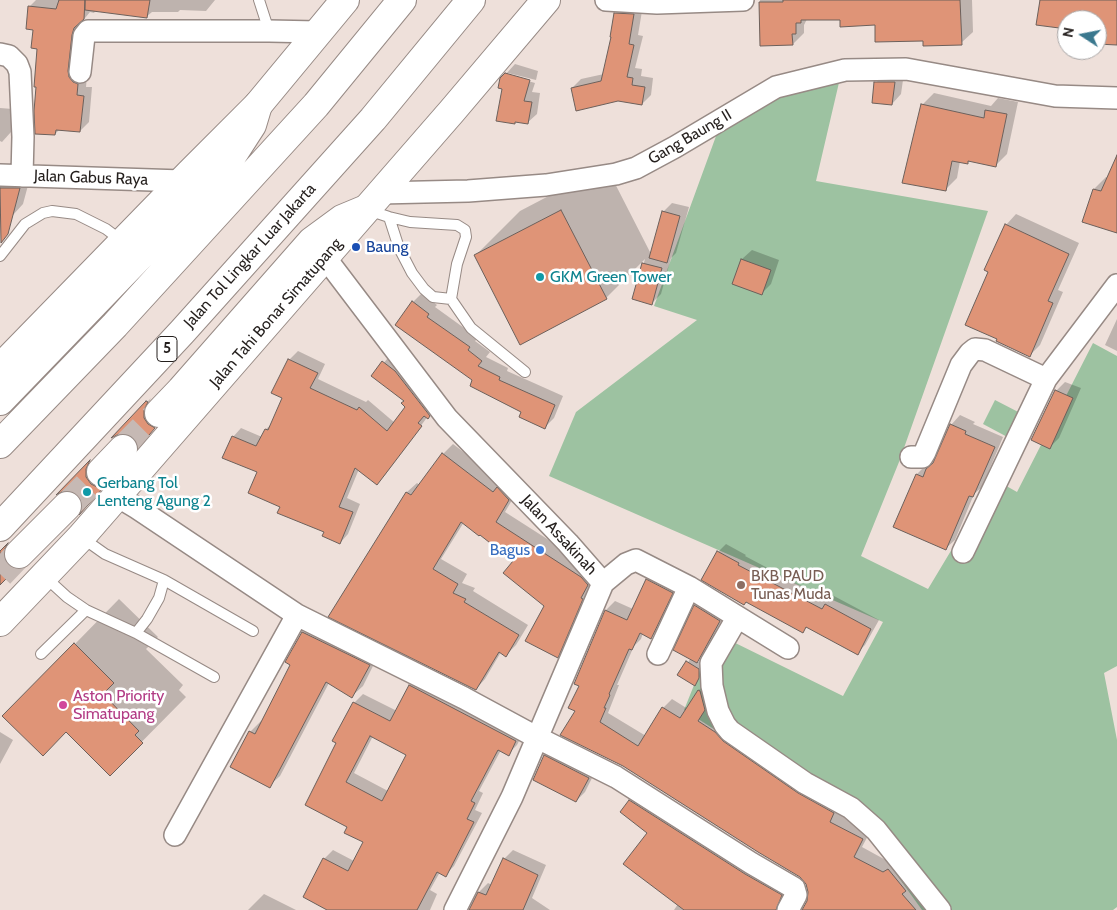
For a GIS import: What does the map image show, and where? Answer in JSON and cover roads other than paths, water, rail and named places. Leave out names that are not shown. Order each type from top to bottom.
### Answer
[{"type":"highway","points":[[0,368],[258,105],[345,0]]},
{"type":"highway","points":[[0,444],[115,325],[316,105],[402,0]]},
{"type":"highway","name":"Jalan Tol Lingkar Luar Jakarta","points":[[0,527],[182,332],[373,119],[471,0]]},
{"type":"highway","name":"Jalan Tahi Bonar Simatupang","points":[[0,622],[81,537],[324,256],[379,206],[546,0]]},
{"type":"highway","points":[[0,400],[223,170],[252,126],[258,105]]},
{"type":"highway","points":[[159,413],[312,241],[342,219],[379,206]]},
{"type":"highway","points":[[101,472],[123,449]]},
{"type":"highway","points":[[19,554],[67,506]]},
{"type":"street","points":[[606,0],[656,3],[743,0]]},
{"type":"street","points":[[80,72],[84,36],[88,31],[318,32]]},
{"type":"street","points":[[0,54],[9,56],[17,64],[20,72],[23,170]]},
{"type":"street","name":"Gang Baung II","points":[[379,206],[468,191],[546,185],[616,174],[636,168],[675,147],[776,87],[845,70],[906,69],[1055,96],[1117,98]]},
{"type":"street","name":"Jalan Gabus Raya","points":[[0,175],[23,170],[182,181]]},
{"type":"street","name":"Jalan Assakinah","points":[[324,256],[447,418],[568,543],[603,583],[512,797],[455,910]]},
{"type":"street","points":[[963,552],[1046,379],[1117,285]]},
{"type":"street","points":[[911,457],[922,457],[925,452],[961,364],[975,349],[985,350],[1046,379]]},
{"type":"street","points":[[117,496],[297,615],[464,698],[616,777],[751,863],[789,884],[794,888],[796,895],[788,910]]},
{"type":"street","points":[[603,583],[626,564],[636,560],[689,587],[788,648]]},
{"type":"street","points":[[658,654],[689,587]]},
{"type":"street","points":[[176,835],[297,615]]},
{"type":"street","points":[[737,618],[711,663],[712,686],[718,711],[725,725],[730,731],[806,782],[851,808],[876,830],[940,910]]},
{"type":"lane","points":[[259,0],[269,31]]},
{"type":"lane","points":[[379,206],[412,273],[424,289],[433,297],[452,299]]},
{"type":"lane","points":[[379,206],[422,224],[457,225],[465,230],[466,236],[457,264],[452,299],[471,328],[525,372]]},
{"type":"lane","points":[[0,256],[25,224],[43,213],[52,211],[76,214],[106,229],[123,242]]},
{"type":"lane","points":[[81,537],[105,554],[164,580],[253,631]]},
{"type":"lane","points":[[43,576],[67,597],[86,610],[136,634],[214,677]]},
{"type":"lane","points":[[136,634],[159,598],[164,580]]},
{"type":"lane","points":[[41,654],[86,610]]},
{"type":"tunnel","points":[[123,449],[159,413]]},
{"type":"tunnel","points":[[67,506],[101,472]]},
{"type":"tunnel","points":[[0,574],[19,554]]},
{"type":"place","name":"Baung","points":[[356,247]]},
{"type":"place","name":"GKM Green Tower","points":[[540,277]]},
{"type":"place","name":"Gerbang Tol Lenteng Agung 2","points":[[87,492]]},
{"type":"place","name":"Bagus","points":[[540,550]]},
{"type":"place","name":"BKB PAUD Tunas Muda","points":[[741,585]]},
{"type":"place","name":"Aston Priority Simatupang","points":[[63,705]]}]
